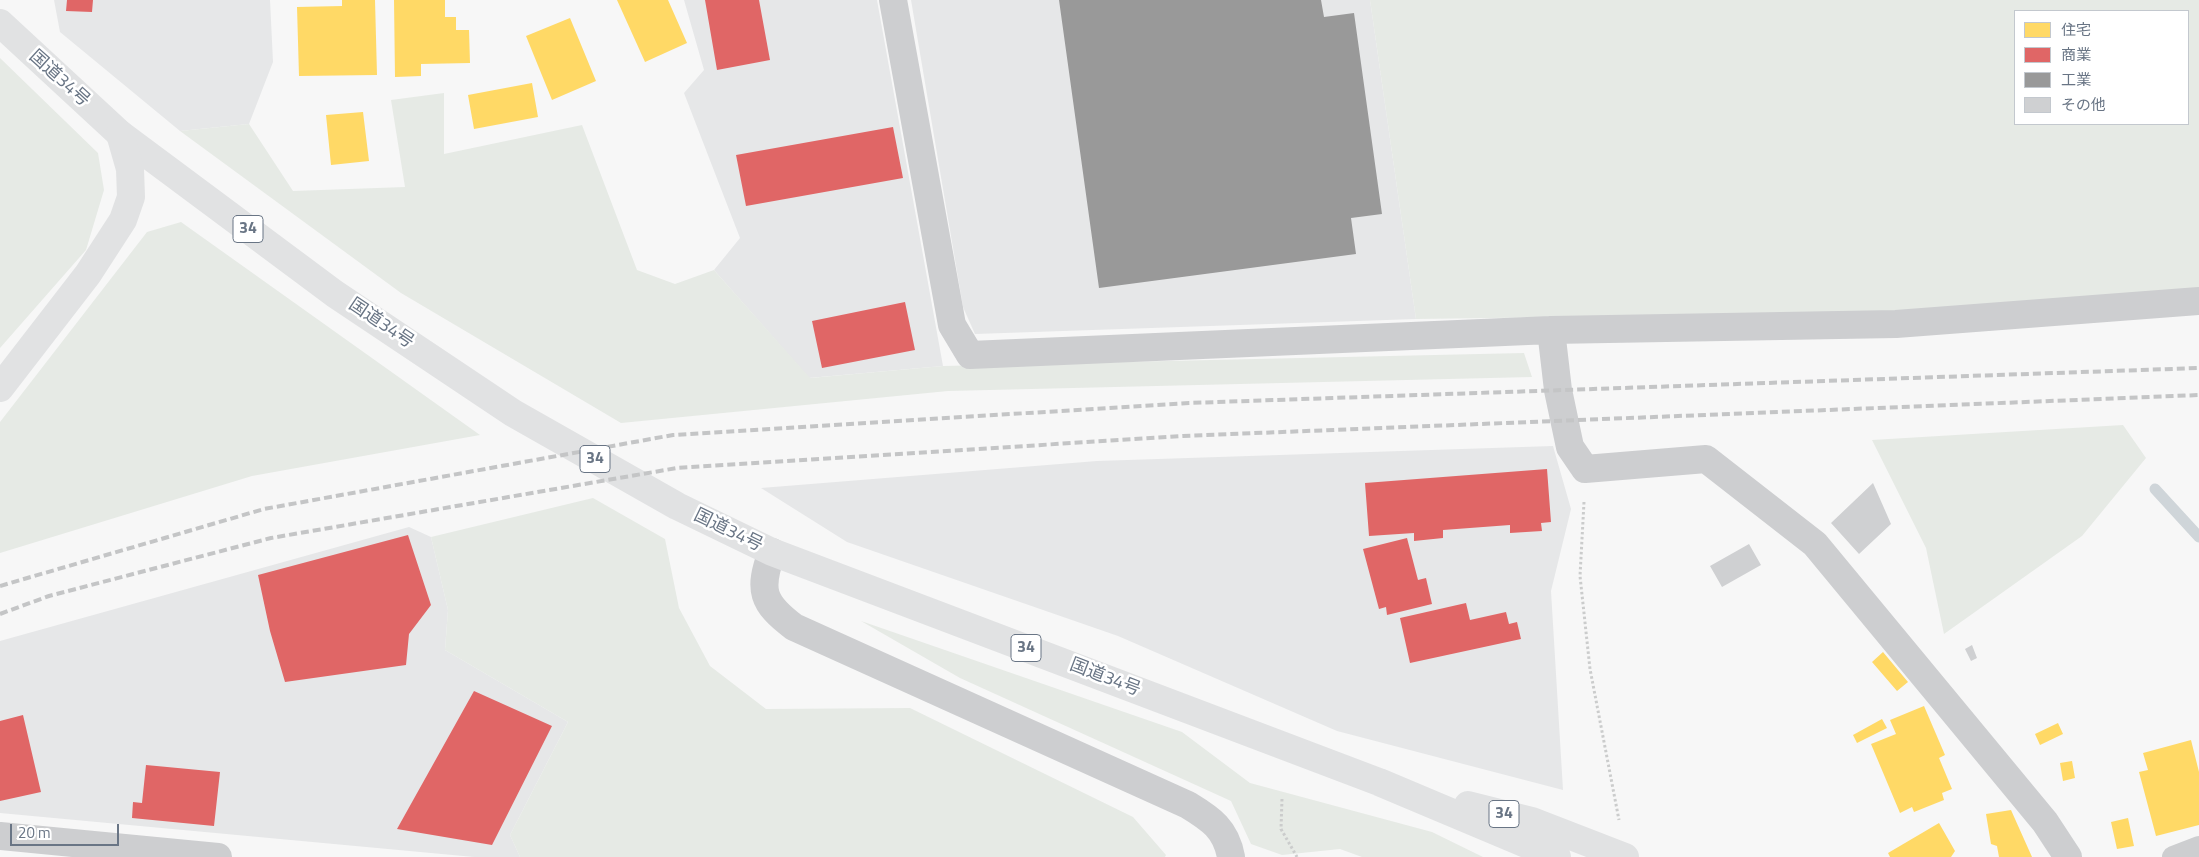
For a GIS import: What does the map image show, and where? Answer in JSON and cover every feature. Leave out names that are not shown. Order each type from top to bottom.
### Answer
[{"type":"highway","name":"国道34号","points":[[0,23],[120,134],[336,294],[513,413],[677,506],[772,552],[1379,782],[1557,857]]},
{"type":"highway","points":[[0,388],[88,274],[123,220],[131,197],[131,178],[120,134]]},
{"type":"highway","name":"34","points":[[1379,782],[1532,821],[1625,857]]},
{"type":"street","points":[[893,0],[952,325],[970,355],[1551,330],[1896,324],[2199,301]]},
{"type":"street","points":[[1551,330],[1558,390],[1570,447],[1585,469],[1706,459],[1815,544],[2046,822],[2068,857]]},
{"type":"street","points":[[772,552],[764,574],[765,595],[777,614],[794,627],[1188,805],[1208,817],[1224,833],[1231,857]]},
{"type":"street","points":[[0,836],[218,857]]},
{"type":"lane","points":[[2173,857],[2199,848]]},
{"type":"path","points":[[1585,469],[1581,585],[1590,668],[1619,820]]},
{"type":"path","points":[[1282,799],[1281,829],[1297,857]]},
{"type":"shaded area","points":[[54,0],[270,0],[273,62],[249,124],[180,131],[60,32]]},
{"type":"shaded area","points":[[684,0],[877,0],[943,366],[809,378],[714,270],[740,238],[684,93],[704,70]]},
{"type":"shaded area","points":[[911,0],[1370,0],[1416,319],[975,334],[963,307]]},
{"type":"shaded area","points":[[1370,0],[2199,0],[2199,290],[1874,313],[1416,319]]},
{"type":"shaded area","points":[[0,58],[98,153],[104,190],[86,250],[0,348]]},
{"type":"shaded area","points":[[444,93],[444,154],[582,125],[637,270],[675,284],[714,270],[810,378],[943,366],[1524,353],[1532,377],[948,391],[621,423],[401,293],[180,131],[249,124],[293,191],[405,187],[391,100]]},
{"type":"shaded area","points":[[181,222],[480,435],[252,476],[0,553],[0,422],[147,232]]},
{"type":"shaded area","points":[[2123,425],[2146,458],[2082,536],[1944,634],[1926,548],[1872,440]]},
{"type":"shaded area","points":[[1553,446],[1571,509],[1551,591],[1563,790],[1337,731],[1118,636],[847,542],[761,488],[1097,461]]},
{"type":"shaded area","points":[[593,498],[665,539],[679,608],[710,666],[766,709],[910,708],[1133,817],[1166,855],[1165,857],[520,857],[510,835],[568,722],[445,650],[448,610],[431,537]]},
{"type":"shaded area","points":[[409,527],[431,537],[448,610],[445,650],[568,722],[510,835],[520,857],[474,857],[0,813],[0,641]]},
{"type":"shaded area","points":[[861,621],[1182,732],[1250,783],[1432,832],[1483,857],[1362,857],[1340,849],[1282,855],[1251,844],[1231,801],[960,678]]},
{"type":"building: 住宅","points":[[342,0],[375,0],[377,75],[299,76],[297,7],[342,6]]},
{"type":"building: 住宅","points":[[394,0],[445,0],[445,17],[456,17],[456,30],[469,30],[470,63],[421,64],[421,76],[395,77]]},
{"type":"building: 住宅","points":[[617,0],[668,0],[687,43],[645,62]]},
{"type":"building: 住宅","points":[[570,18],[596,81],[552,100],[526,36]]},
{"type":"building: 住宅","points":[[532,83],[538,117],[474,129],[468,95]]},
{"type":"building: 住宅","points":[[363,112],[369,161],[331,165],[326,115]]},
{"type":"building: 住宅","points":[[1883,652],[1908,682],[1897,691],[1872,662]]},
{"type":"building: 住宅","points":[[1924,706],[1945,755],[1939,758],[1952,789],[1942,793],[1944,800],[1914,812],[1912,807],[1900,813],[1871,744],[1896,734],[1890,720]]},
{"type":"building: 住宅","points":[[1882,719],[1887,728],[1857,743],[1853,735]]},
{"type":"building: 住宅","points":[[2058,723],[2063,734],[2040,745],[2035,734]]},
{"type":"building: 住宅","points":[[2191,740],[2199,772],[2199,825],[2156,836],[2139,772],[2148,770],[2143,753]]},
{"type":"building: 住宅","points":[[2072,761],[2075,778],[2063,781],[2060,763]]},
{"type":"building: 住宅","points":[[2011,810],[2032,857],[1999,857],[1997,846],[1991,844],[1986,814]]},
{"type":"building: 住宅","points":[[2128,818],[2134,846],[2117,849],[2111,822]]},
{"type":"building: 住宅","points":[[1939,823],[1955,851],[1951,857],[1890,857],[1888,853]]},
{"type":"building: 商業","points":[[67,0],[93,0],[92,12],[66,11]]},
{"type":"building: 商業","points":[[705,0],[759,0],[770,60],[717,70]]},
{"type":"building: 商業","points":[[893,127],[903,178],[746,206],[736,155]]},
{"type":"building: 商業","points":[[905,302],[915,350],[822,368],[812,321]]},
{"type":"building: 商業","points":[[1547,469],[1551,522],[1541,523],[1542,531],[1510,533],[1510,525],[1443,530],[1443,538],[1414,541],[1414,533],[1369,536],[1365,483]]},
{"type":"building: 商業","points":[[408,535],[431,605],[409,634],[406,665],[285,682],[270,631],[258,575]]},
{"type":"building: 商業","points":[[1407,538],[1418,580],[1426,578],[1432,604],[1387,615],[1386,607],[1379,609],[1363,549]]},
{"type":"building: 商業","points":[[1466,603],[1470,620],[1506,612],[1509,624],[1517,622],[1521,639],[1410,663],[1400,618]]},
{"type":"building: 商業","points":[[474,691],[552,726],[492,845],[397,829]]},
{"type":"building: 商業","points":[[23,715],[41,792],[0,801],[0,721]]},
{"type":"building: 商業","points":[[146,765],[220,772],[214,826],[132,818],[133,802],[142,803]]},
{"type":"building: 工業","points":[[1059,0],[1321,0],[1324,17],[1354,13],[1382,214],[1351,218],[1356,254],[1099,288]]},
{"type":"building: その他","points":[[1873,483],[1891,524],[1859,554],[1831,523]]},
{"type":"building: その他","points":[[1749,544],[1761,565],[1722,587],[1710,566]]},
{"type":"building: その他","points":[[1972,645],[1977,658],[1971,661],[1965,649]]},
{"type":"waterway","points":[[2155,489],[2199,537]]},
{"type":"railway","points":[[0,586],[264,509],[673,435],[1189,403],[2199,368]]},
{"type":"railway","points":[[0,614],[49,596],[271,538],[677,468],[1183,436],[2199,395]]}]
